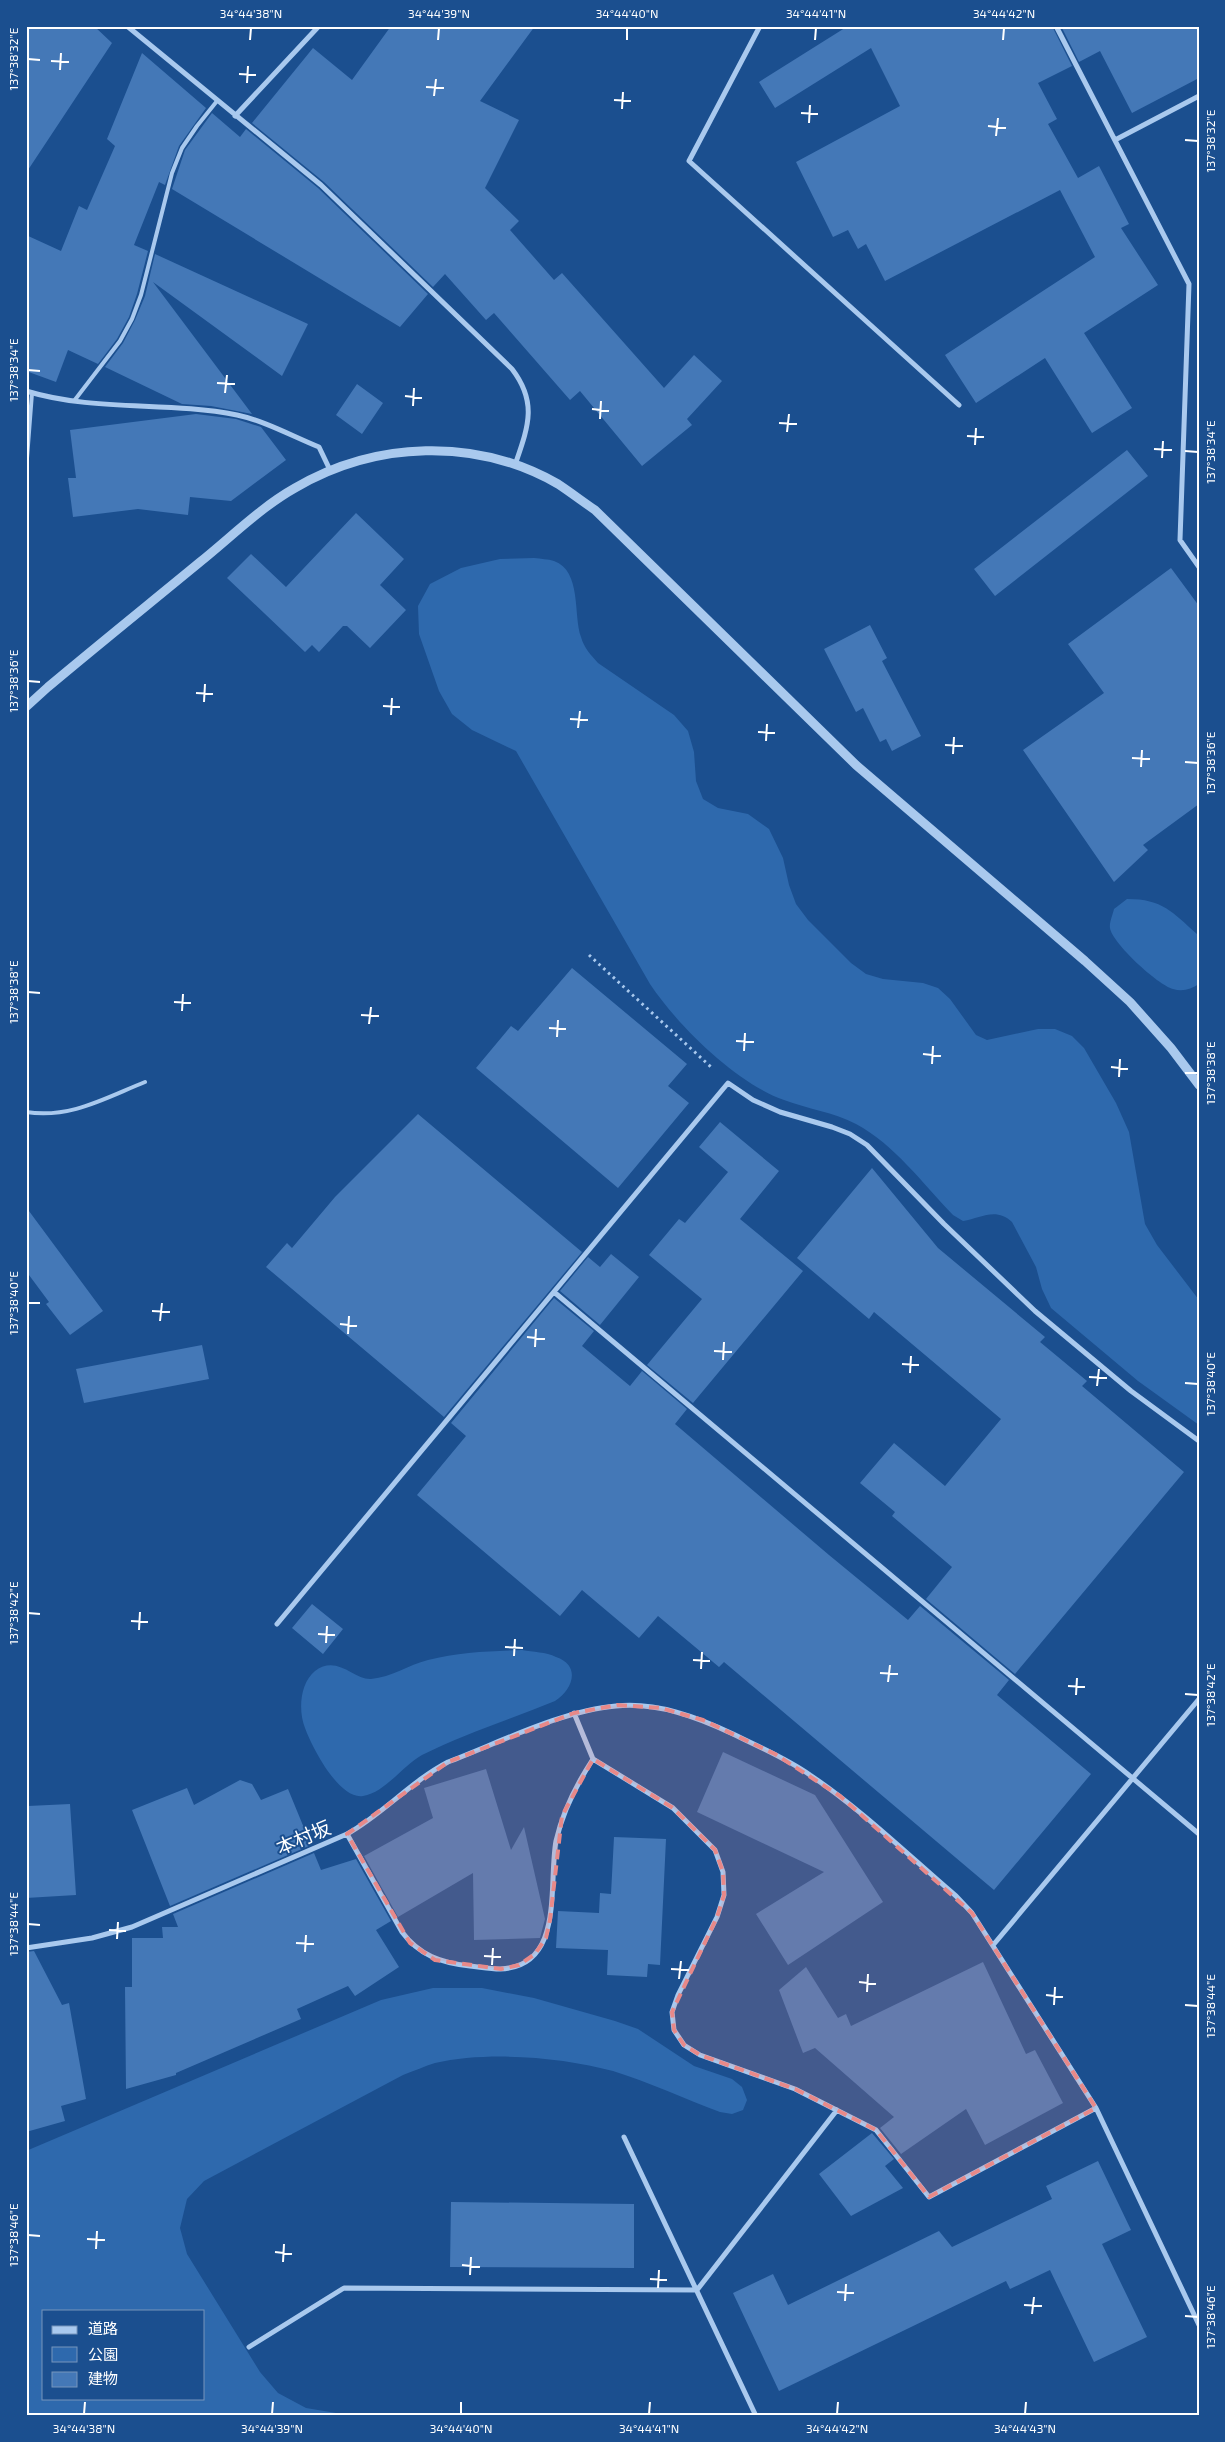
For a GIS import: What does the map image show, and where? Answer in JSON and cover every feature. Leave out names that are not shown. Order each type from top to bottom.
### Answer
[{"type":"street","points":[[127,26],[158,50],[234,116],[334,196],[512,369],[522,382],[528,398],[530,415],[515,465]]},
{"type":"street","points":[[234,116],[319,26]]},
{"type":"street","points":[[760,26],[689,161],[959,405]]},
{"type":"street","points":[[1056,26],[1189,284],[1180,540],[1199,566]]},
{"type":"street","points":[[1115,140],[1199,96]]},
{"type":"street","points":[[29,392],[74,402],[207,411],[239,416],[269,426],[318,447],[330,470]]},
{"type":"street","points":[[26,707],[48,686],[293,488],[330,470],[379,454],[425,449],[471,453],[515,465],[557,484],[595,510],[856,765],[1085,960],[1130,1002],[1171,1048],[1199,1085]]},
{"type":"street","points":[[277,1624],[728,1083],[753,1100],[780,1112],[850,1134],[867,1145],[944,1224],[1035,1311],[1131,1391],[1199,1441]]},
{"type":"street","points":[[554,1292],[1199,1834]]},
{"type":"street","points":[[994,1944],[1199,1698]]},
{"type":"street","name":"本村坂","points":[[26,1948],[92,1938],[132,1927],[347,1834],[374,1817],[428,1772],[448,1762],[574,1713],[617,1706],[661,1708],[703,1720],[775,1754],[809,1774],[840,1796],[949,1890],[972,1913],[994,1944],[1096,2108],[1199,2325]]},
{"type":"street","points":[[574,1713],[593,1759],[673,1808],[714,1850],[723,1872],[724,1895],[717,1917],[678,1995],[672,2012],[674,2030],[684,2045],[700,2055],[795,2090],[876,2130],[929,2197],[1096,2108]]},
{"type":"street","points":[[347,1834],[402,1932],[410,1943],[422,1953],[435,1960],[468,1966],[501,1969],[519,1965],[535,1954],[546,1938],[550,1920],[556,1844],[562,1816],[573,1790],[593,1759]]},
{"type":"street","points":[[697,2290],[837,2110]]},
{"type":"street","points":[[624,2137],[756,2416]]},
{"type":"street","points":[[249,2347],[344,2288],[697,2290]]},
{"type":"lane","points":[[74,402],[120,341],[132,319],[141,295],[172,173],[182,148],[217,101]]},
{"type":"lane","points":[[26,471],[29,392]]},
{"type":"lane","points":[[26,1112],[45,1115],[74,1111],[145,1082]]},
{"type":"path","points":[[589,956],[728,1083]]},
{"type":"highlighted area","points":[[617,1705],[661,1708],[703,1720],[775,1754],[840,1796],[972,1913],[1096,2108],[929,2197],[876,2130],[795,2089],[700,2055],[684,2045],[674,2030],[672,2012],[717,1917],[724,1895],[723,1872],[715,1850],[673,1808],[593,1759],[562,1816],[550,1920],[546,1938],[535,1954],[519,1965],[501,1969],[435,1960],[410,1943],[402,1932],[347,1834],[448,1762],[574,1713]]},
{"type":"green space","points":[[534,558],[554,561],[563,566],[569,574],[575,594],[582,641],[598,663],[674,715],[688,731],[694,752],[696,781],[703,799],[718,808],[748,814],[769,829],[783,858],[789,885],[796,904],[808,920],[851,963],[866,974],[883,979],[923,983],[938,988],[950,999],[976,1035],[987,1040],[1038,1029],[1055,1029],[1072,1036],[1084,1048],[1116,1103],[1129,1132],[1145,1224],[1157,1245],[1199,1300],[1199,1425],[1138,1381],[1051,1308],[1042,1289],[1036,1267],[1012,1222],[1000,1215],[994,1214],[963,1221],[953,1215],[908,1165],[870,1132],[839,1116],[784,1100],[747,1081],[692,1035],[662,1000],[650,984],[516,751],[472,730],[452,714],[439,691],[419,634],[418,606],[430,584],[461,568],[500,559]]},
{"type":"green space","points":[[1127,899],[1150,901],[1166,908],[1199,936],[1199,984],[1184,990],[1177,990],[1166,986],[1147,972],[1127,953],[1113,935],[1110,924],[1114,909]]},
{"type":"green space","points":[[522,1650],[552,1655],[569,1666],[572,1678],[570,1685],[561,1696],[555,1701],[471,1733],[422,1755],[387,1784],[371,1794],[363,1796],[354,1795],[345,1790],[336,1781],[320,1759],[305,1728],[301,1706],[303,1690],[310,1676],[323,1667],[338,1666],[358,1676],[371,1679],[386,1676],[421,1662],[440,1657],[475,1652]]},
{"type":"green space","points":[[433,1988],[482,1988],[534,1998],[638,2029],[694,2066],[732,2079],[742,2087],[747,2100],[743,2110],[732,2114],[720,2112],[626,2075],[593,2066],[525,2057],[456,2059],[435,2063],[403,2075],[204,2181],[187,2199],[180,2228],[187,2254],[260,2372],[278,2393],[306,2408],[336,2413],[510,2416],[26,2416],[26,2151],[381,2000]]},
{"type":"building","points":[[26,26],[94,26],[112,43],[26,173]]},
{"type":"building","points":[[391,26],[535,26],[480,101],[519,120],[485,188],[519,221],[510,230],[554,280],[562,273],[664,388],[694,355],[722,381],[687,419],[692,425],[642,466],[580,391],[570,400],[494,313],[486,320],[445,274],[433,287],[324,182],[252,123],[313,48],[352,80]]},
{"type":"building","points":[[848,26],[1052,26],[1072,66],[1038,83],[1057,119],[1048,124],[1078,178],[1099,166],[1129,224],[1121,228],[1158,285],[1084,333],[1132,408],[1092,433],[1045,358],[976,403],[945,355],[1095,257],[1060,190],[885,281],[866,244],[858,249],[848,230],[833,237],[796,162],[900,106],[871,48],[775,108],[759,82]]},
{"type":"building","points":[[1061,26],[1199,26],[1199,78],[1132,113],[1100,51],[1079,62]]},
{"type":"building","points":[[142,53],[206,108],[179,146],[165,185],[159,182],[134,245],[148,251],[129,317],[117,339],[98,364],[68,350],[56,382],[26,371],[26,235],[61,251],[79,206],[87,210],[115,146],[107,139]]},
{"type":"building","points":[[212,113],[240,137],[246,129],[318,188],[428,294],[400,327],[172,189],[185,150]]},
{"type":"building","points":[[155,254],[308,324],[282,376],[153,282],[252,414],[211,406],[182,404],[105,367],[123,343],[135,320],[145,296]]},
{"type":"building","points":[[357,384],[383,403],[362,434],[336,415]]},
{"type":"building","points":[[196,414],[236,419],[261,427],[286,460],[231,501],[190,497],[188,515],[138,509],[73,517],[68,478],[76,478],[70,430]]},
{"type":"building","points":[[1127,450],[1148,476],[995,596],[974,569]]},
{"type":"building","points":[[356,513],[404,559],[380,585],[406,610],[370,648],[347,626],[343,626],[319,652],[312,645],[305,652],[227,578],[251,554],[286,587]]},
{"type":"building","points":[[1171,568],[1199,606],[1199,804],[1143,845],[1148,850],[1114,882],[1023,750],[1104,693],[1068,644]]},
{"type":"building","points":[[870,625],[887,658],[882,661],[921,736],[892,751],[886,739],[880,742],[863,708],[856,712],[824,649]]},
{"type":"building","points":[[572,968],[687,1064],[668,1086],[689,1103],[618,1188],[476,1068],[511,1026],[518,1031]]},
{"type":"building","points":[[418,1114],[582,1252],[444,1417],[266,1267],[287,1243],[292,1248],[335,1197]]},
{"type":"building","points":[[720,1122],[779,1171],[740,1219],[803,1271],[693,1403],[647,1365],[702,1299],[649,1255],[679,1219],[685,1223],[728,1172],[699,1147]]},
{"type":"building","points":[[872,1168],[938,1248],[1045,1337],[1040,1342],[1087,1381],[1082,1386],[1184,1472],[1015,1674],[926,1599],[952,1567],[892,1516],[895,1512],[860,1483],[894,1443],[945,1486],[1001,1419],[874,1312],[869,1319],[797,1258]]},
{"type":"building","points":[[26,1207],[103,1311],[70,1335],[46,1304],[49,1302],[26,1271]]},
{"type":"building","points":[[611,1254],[639,1277],[600,1325],[560,1291],[588,1257],[600,1267]]},
{"type":"building","points":[[554,1298],[594,1331],[582,1346],[630,1386],[642,1371],[687,1409],[675,1424],[908,1620],[920,1606],[1009,1680],[997,1695],[1091,1774],[994,1890],[724,1662],[719,1667],[658,1616],[639,1638],[582,1590],[560,1616],[417,1495],[466,1436],[451,1423]]},
{"type":"building","points":[[202,1345],[209,1379],[84,1403],[76,1369]]},
{"type":"building","points":[[312,1604],[343,1629],[323,1654],[292,1628]]},
{"type":"building","points":[[723,1752],[815,1795],[883,1902],[788,1965],[756,1914],[824,1872],[697,1812]]},
{"type":"building","points":[[486,1769],[511,1850],[524,1827],[545,1919],[540,1938],[474,1940],[473,1873],[398,1917],[364,1856],[433,1818],[424,1788]]},
{"type":"building","points":[[240,1780],[252,1784],[261,1800],[288,1789],[311,1845],[170,1906],[132,1810],[187,1788],[194,1805]]},
{"type":"building","points":[[70,1804],[76,1895],[26,1898],[28,1806]]},
{"type":"building","points":[[614,1837],[666,1839],[660,1965],[648,1964],[647,1977],[607,1975],[608,1950],[556,1948],[558,1911],[599,1913],[600,1893],[611,1894]]},
{"type":"building","points":[[314,1853],[321,1870],[356,1859],[391,1921],[376,1930],[399,1967],[355,1996],[348,1986],[297,2009],[301,2019],[176,2073],[176,2075],[126,2089],[125,1987],[132,1987],[132,1938],[163,1938],[162,1927],[178,1927],[173,1914]]},
{"type":"building","points":[[34,1951],[62,2005],[69,2003],[86,2099],[61,2106],[65,2121],[26,2132],[26,1952]]},
{"type":"building","points":[[983,1962],[1026,2054],[1035,2050],[1063,2103],[985,2145],[966,2109],[901,2154],[880,2128],[894,2117],[815,2048],[803,2053],[779,1990],[806,1967],[838,2018],[846,2014],[851,2026]]},
{"type":"building","points":[[872,2133],[894,2159],[885,2166],[903,2188],[851,2216],[819,2174]]},
{"type":"building","points":[[1098,2161],[1131,2230],[1102,2244],[1147,2337],[1094,2362],[1050,2270],[1010,2289],[1006,2281],[779,2391],[733,2293],[773,2274],[788,2305],[939,2231],[952,2247],[1052,2199],[1046,2186]]},
{"type":"building","points":[[451,2202],[634,2204],[634,2268],[450,2267]]}]
